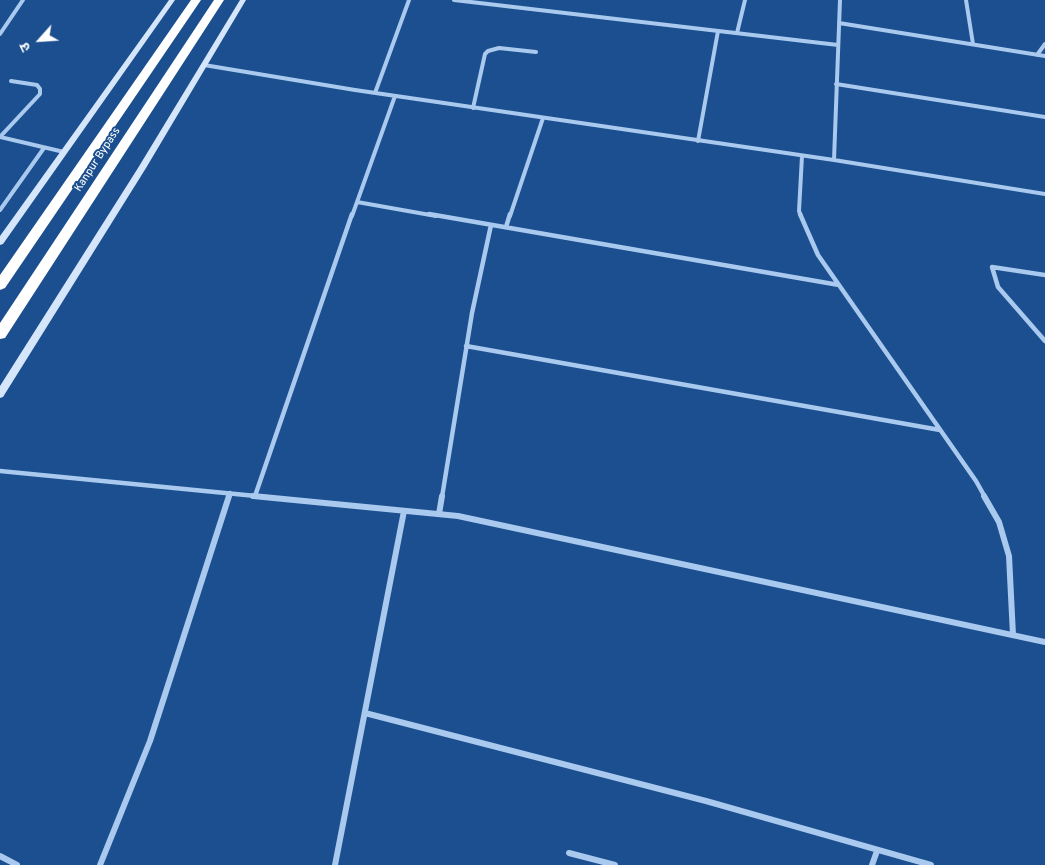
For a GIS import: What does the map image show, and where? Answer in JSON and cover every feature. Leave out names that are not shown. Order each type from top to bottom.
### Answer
[{"type":"highway","name":"Kanpur Bypass","points":[[0,285],[196,0]]},
{"type":"highway","name":"Kanpur Bypass","points":[[0,334],[219,0]]},
{"type":"main road","points":[[0,242],[172,0]]},
{"type":"main road","points":[[0,394],[142,168],[243,0]]},
{"type":"street","points":[[0,34],[23,0]]},
{"type":"street","points":[[376,93],[409,0]]},
{"type":"street","points":[[454,0],[838,45]]},
{"type":"street","points":[[737,33],[745,0]]},
{"type":"street","points":[[834,160],[840,0]]},
{"type":"street","points":[[966,0],[973,44]]},
{"type":"street","points":[[839,23],[1045,56]]},
{"type":"street","points":[[698,141],[718,31]]},
{"type":"street","points":[[1037,54],[1045,44]]},
{"type":"street","points":[[473,108],[485,54],[488,51],[499,48],[536,52]]},
{"type":"street","points":[[204,65],[473,108],[834,160],[1045,194]]},
{"type":"street","points":[[11,81],[38,86],[40,94],[0,137],[64,152]]},
{"type":"street","points":[[836,84],[1045,117]]},
{"type":"street","points":[[255,496],[395,96]]},
{"type":"street","points":[[506,227],[543,118]]},
{"type":"street","points":[[0,210],[44,148]]},
{"type":"street","points":[[802,156],[799,211],[818,255],[976,482],[998,522],[1009,556],[1013,636]]},
{"type":"street","points":[[357,202],[839,285]]},
{"type":"street","points":[[440,514],[466,346],[491,224]]},
{"type":"street","points":[[1045,275],[992,266],[998,287],[1045,341]]},
{"type":"street","points":[[466,346],[940,430]]},
{"type":"street","points":[[0,471],[458,516],[1045,642]]},
{"type":"street","points":[[100,865],[150,742],[230,494]]},
{"type":"street","points":[[335,865],[404,511]]},
{"type":"street","points":[[365,713],[706,801],[931,865]]},
{"type":"street","points":[[872,865],[877,851]]},
{"type":"street","points":[[569,853],[616,865]]},
{"type":"street","points":[[0,856],[17,865]]}]
